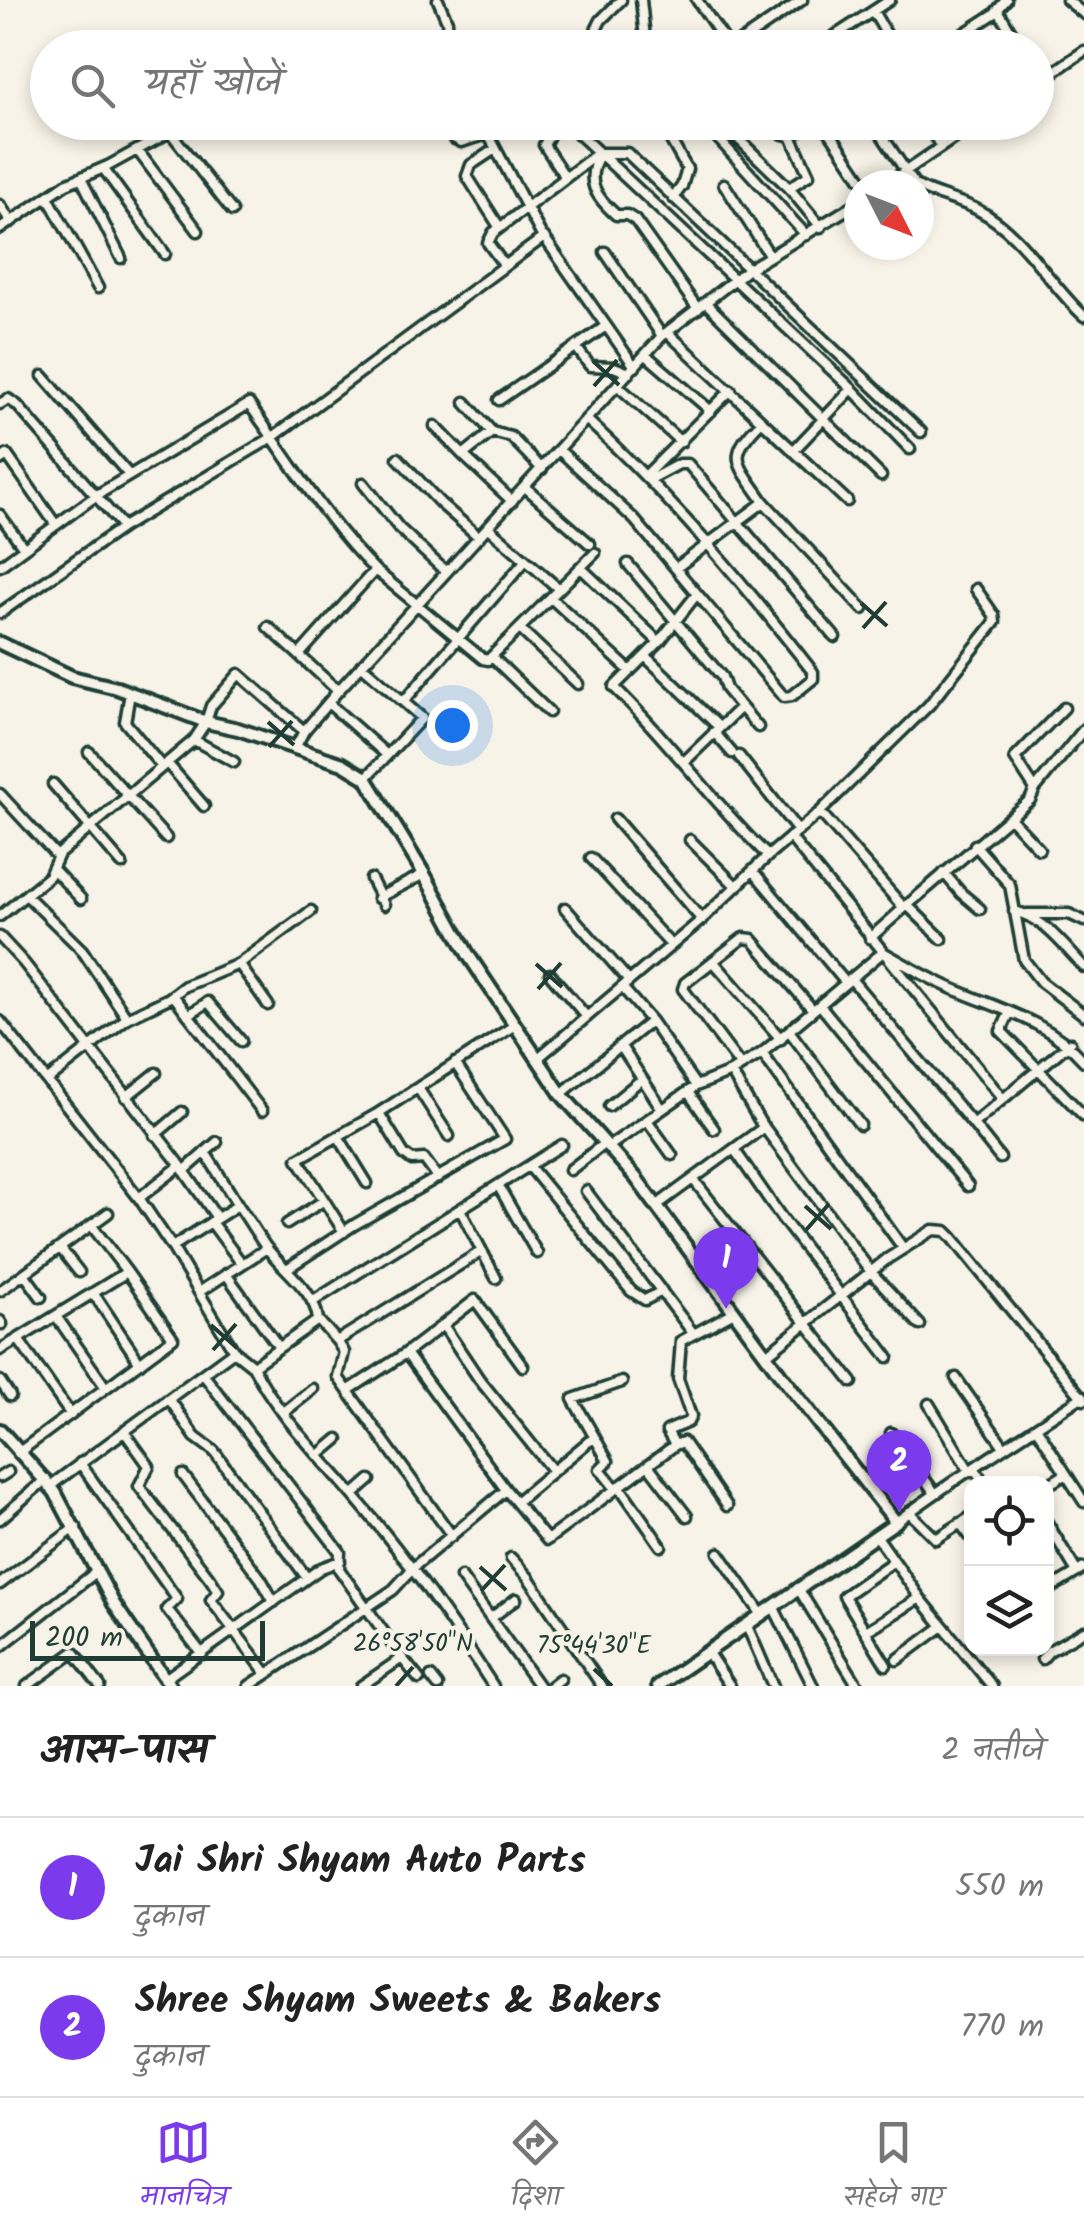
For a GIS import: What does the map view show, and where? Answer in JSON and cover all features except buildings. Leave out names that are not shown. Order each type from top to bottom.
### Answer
[{"type":"street","points":[[438,0],[448,30]]},
{"type":"street","points":[[596,30],[621,0]]},
{"type":"street","points":[[640,0],[644,30]]},
{"type":"street","points":[[697,0],[718,30]]},
{"type":"street","points":[[845,30],[890,0]]},
{"type":"street","points":[[970,30],[1006,0]]},
{"type":"street","points":[[1067,0],[1084,14]]},
{"type":"street","points":[[757,30],[800,1]]},
{"type":"street","points":[[873,10],[884,30]]},
{"type":"street","points":[[998,10],[1011,30]]},
{"type":"street","points":[[1054,69],[1084,51]]},
{"type":"street","points":[[0,230],[80,178],[158,140]]},
{"type":"street","points":[[176,140],[232,211]]},
{"type":"street","points":[[491,140],[543,238],[606,326],[632,370]]},
{"type":"street","points":[[547,140],[544,146],[564,177]]},
{"type":"street","points":[[587,140],[910,448]]},
{"type":"street","points":[[671,140],[687,164],[682,186],[673,198]]},
{"type":"street","points":[[719,140],[806,235]]},
{"type":"street","points":[[740,140],[789,188],[821,227]]},
{"type":"street","points":[[789,188],[808,175],[794,140]]},
{"type":"street","points":[[832,140],[854,170]]},
{"type":"street","points":[[884,140],[903,170]]},
{"type":"street","points":[[938,140],[942,147]]},
{"type":"street","points":[[907,170],[952,140]]},
{"type":"street","points":[[495,149],[472,164],[467,176],[500,228]]},
{"type":"street","points":[[138,151],[198,231]]},
{"type":"street","points":[[504,265],[488,243],[500,228],[599,154],[627,153],[921,432]]},
{"type":"street","points":[[599,154],[591,170],[592,182],[616,214],[635,220],[702,306],[881,476]]},
{"type":"street","points":[[102,168],[165,254]]},
{"type":"street","points":[[80,178],[122,258]]},
{"type":"street","points":[[724,184],[770,256]]},
{"type":"street","points":[[934,192],[980,210],[1006,230],[1084,316]]},
{"type":"street","points":[[48,197],[98,288]]},
{"type":"street","points":[[0,204],[11,222]]},
{"type":"street","points":[[295,748],[338,690],[664,334],[747,270],[844,212]]},
{"type":"street","points":[[0,613],[123,527],[273,437],[543,238]]},
{"type":"street","points":[[605,252],[664,334],[731,390],[847,502]]},
{"type":"street","points":[[499,400],[606,326]]},
{"type":"street","points":[[576,347],[590,366],[632,370]]},
{"type":"street","points":[[646,355],[711,411]]},
{"type":"street","points":[[43,376],[129,475]]},
{"type":"street","points":[[618,386],[682,442]]},
{"type":"street","points":[[794,450],[852,389]]},
{"type":"street","points":[[648,477],[731,390]]},
{"type":"street","points":[[0,404],[12,400],[123,527]]},
{"type":"street","points":[[465,402],[492,432],[511,437],[542,469]]},
{"type":"street","points":[[0,566],[129,475],[250,404],[358,554],[483,659],[493,658],[594,553]]},
{"type":"street","points":[[559,450],[634,519],[784,697],[792,696],[813,680],[813,672],[708,542],[648,477],[586,420]]},
{"type":"street","points":[[762,421],[740,442],[740,468],[764,502],[864,609]]},
{"type":"street","points":[[435,426],[512,501]]},
{"type":"street","points":[[463,454],[492,432]]},
{"type":"street","points":[[0,445],[4,457],[56,525]]},
{"type":"street","points":[[398,458],[479,536]]},
{"type":"street","points":[[648,477],[678,464],[688,464],[836,637]]},
{"type":"street","points":[[362,483],[400,528],[446,572]]},
{"type":"street","points":[[525,487],[590,544]]},
{"type":"street","points":[[676,568],[764,502]]},
{"type":"street","points":[[0,515],[24,548]]},
{"type":"street","points":[[488,527],[559,590]]},
{"type":"street","points":[[404,701],[526,560]]},
{"type":"street","points":[[628,564],[758,727]]},
{"type":"street","points":[[580,567],[659,642]]},
{"type":"street","points":[[298,656],[375,570],[378,572]]},
{"type":"street","points":[[538,1059],[702,920],[929,705],[993,626],[994,616],[976,589]]},
{"type":"street","points":[[697,594],[678,622],[614,688],[684,762],[721,810],[768,856]]},
{"type":"street","points":[[552,598],[630,671]]},
{"type":"street","points":[[268,628],[338,690]]},
{"type":"street","points":[[521,630],[578,684]]},
{"type":"street","points":[[0,644],[72,676],[342,764],[366,778],[468,956],[561,1094],[656,1206],[896,1522]]},
{"type":"street","points":[[645,656],[716,729],[870,938],[1003,1100]]},
{"type":"street","points":[[493,658],[549,712]]},
{"type":"street","points":[[361,665],[422,718],[366,778]]},
{"type":"street","points":[[0,916],[53,869],[57,856],[194,740],[211,706],[239,674],[304,731]]},
{"type":"street","points":[[130,693],[125,722],[204,806]]},
{"type":"street","points":[[328,702],[387,755]]},
{"type":"street","points":[[684,762],[741,707]]},
{"type":"street","points":[[1036,789],[1015,758],[1064,708]]},
{"type":"street","points":[[870,938],[1030,800],[1084,729]]},
{"type":"street","points":[[194,740],[234,762]]},
{"type":"street","points":[[89,752],[166,838]]},
{"type":"street","points":[[53,784],[122,864]]},
{"type":"street","points":[[0,794],[57,856]]},
{"type":"street","points":[[820,812],[905,906],[942,939]]},
{"type":"street","points":[[615,819],[702,920]]},
{"type":"street","points":[[1010,819],[1039,849]]},
{"type":"street","points":[[690,840],[736,886]]},
{"type":"street","points":[[976,845],[1010,885],[1024,960],[1042,982],[1084,1015]]},
{"type":"street","points":[[591,858],[672,945]]},
{"type":"street","points":[[53,869],[81,899]]},
{"type":"street","points":[[753,870],[1000,1158]]},
{"type":"street","points":[[944,873],[980,909]]},
{"type":"street","points":[[370,879],[381,900],[424,874]]},
{"type":"street","points":[[27,896],[82,950],[128,1018]]},
{"type":"street","points":[[565,908],[626,984],[714,1128]]},
{"type":"street","points":[[48,1080],[128,1018],[185,986],[239,964],[311,911]]},
{"type":"street","points":[[1014,911],[1069,914],[1084,921]]},
{"type":"street","points":[[1027,914],[1084,967]]},
{"type":"street","points":[[0,936],[182,1168],[242,1264]]},
{"type":"street","points":[[740,1066],[683,989],[685,983],[749,937],[817,1008],[968,1186]]},
{"type":"street","points":[[570,1170],[692,1089],[762,1053],[883,952]]},
{"type":"street","points":[[883,952],[1070,1044],[1084,1061]]},
{"type":"street","points":[[713,961],[781,1039]]},
{"type":"street","points":[[239,964],[268,1005]]},
{"type":"street","points":[[550,974],[586,1017]]},
{"type":"street","points":[[172,995],[262,1111]]},
{"type":"street","points":[[188,1015],[208,1002],[241,1041]]},
{"type":"street","points":[[1010,1012],[1000,1031],[1084,1116]]},
{"type":"street","points":[[0,1021],[138,1198],[234,1351],[254,1366],[284,1412],[411,1570],[493,1686]]},
{"type":"street","points":[[561,1094],[651,1021]]},
{"type":"street","points":[[344,1232],[298,1159],[515,1025]]},
{"type":"street","points":[[790,1032],[860,1124]]},
{"type":"street","points":[[973,1124],[1070,1044]]},
{"type":"street","points":[[620,1045],[662,1109]]},
{"type":"street","points":[[762,1053],[902,1248]]},
{"type":"street","points":[[288,1268],[505,1139],[455,1062]]},
{"type":"street","points":[[731,1072],[763,1127],[871,1272],[920,1326]]},
{"type":"street","points":[[126,1097],[156,1074]]},
{"type":"street","points":[[609,1106],[642,1080]]},
{"type":"street","points":[[418,1088],[449,1136]]},
{"type":"street","points":[[156,1135],[182,1112]]},
{"type":"street","points":[[378,1112],[408,1158],[424,1159],[438,1178]]},
{"type":"street","points":[[647,1120],[672,1155]]},
{"type":"street","points":[[656,1206],[763,1127]]},
{"type":"street","points":[[338,1136],[367,1184]]},
{"type":"street","points":[[138,1198],[218,1142]]},
{"type":"street","points":[[312,1302],[562,1145]]},
{"type":"street","points":[[734,1149],[888,1357]]},
{"type":"street","points":[[205,1152],[267,1248],[288,1268],[312,1302],[318,1320],[344,1352],[338,1377],[452,1536]]},
{"type":"street","points":[[530,1166],[631,1291],[645,1300],[662,1291]]},
{"type":"street","points":[[693,1178],[852,1382]]},
{"type":"street","points":[[500,1187],[537,1253]]},
{"type":"street","points":[[586,1190],[694,1332]]},
{"type":"street","points":[[287,1224],[323,1200]]},
{"type":"street","points":[[172,1247],[238,1205]]},
{"type":"street","points":[[461,1211],[496,1278]]},
{"type":"street","points":[[0,1292],[108,1213]]},
{"type":"street","points":[[18,1453],[173,1338],[92,1226]]},
{"type":"street","points":[[658,1686],[934,1492],[1083,1397],[946,1231],[933,1230],[902,1248],[766,1355]]},
{"type":"street","points":[[199,1292],[267,1248]]},
{"type":"street","points":[[61,1249],[79,1272]]},
{"type":"street","points":[[337,1341],[482,1251]]},
{"type":"street","points":[[0,1350],[128,1272]]},
{"type":"street","points":[[226,1274],[278,1346]]},
{"type":"street","points":[[25,1275],[41,1297]]},
{"type":"street","points":[[94,1294],[140,1363]]},
{"type":"street","points":[[349,1390],[406,1353],[475,1300],[523,1366]]},
{"type":"street","points":[[674,1446],[668,1430],[690,1420],[678,1379],[681,1341],[734,1312]]},
{"type":"street","points":[[56,1316],[106,1388]]},
{"type":"street","points":[[254,1366],[318,1320]]},
{"type":"street","points":[[443,1326],[553,1471]]},
{"type":"street","points":[[18,1339],[71,1414]]},
{"type":"street","points":[[0,1519],[234,1351]]},
{"type":"street","points":[[406,1353],[547,1540],[682,1442],[726,1506]]},
{"type":"street","points":[[203,1374],[340,1552],[339,1569],[419,1679]]},
{"type":"street","points":[[956,1378],[1004,1447]]},
{"type":"street","points":[[0,1381],[10,1396]]},
{"type":"street","points":[[622,1382],[573,1399],[609,1459],[600,1469],[661,1546]]},
{"type":"street","points":[[284,1412],[313,1389]]},
{"type":"street","points":[[170,1400],[195,1437],[214,1451],[307,1578]]},
{"type":"street","points":[[929,1404],[977,1476]]},
{"type":"street","points":[[1036,1427],[1084,1502]]},
{"type":"street","points":[[0,1430],[48,1482],[76,1527],[96,1572],[167,1682],[321,1568],[340,1560]]},
{"type":"street","points":[[124,1431],[148,1466],[139,1486],[211,1580],[218,1591],[212,1600],[267,1674]]},
{"type":"street","points":[[890,1432],[934,1492]]},
{"type":"street","points":[[516,1502],[595,1438]]},
{"type":"street","points":[[320,1454],[338,1439]]},
{"type":"street","points":[[80,1463],[177,1599],[167,1609],[202,1654]]},
{"type":"street","points":[[648,1465],[686,1516]]},
{"type":"street","points":[[1054,1481],[1066,1474]]},
{"type":"street","points":[[183,1475],[274,1602]]},
{"type":"street","points":[[353,1495],[370,1480]]},
{"type":"street","points":[[249,1686],[393,1590],[411,1570],[506,1490]]},
{"type":"street","points":[[909,1512],[936,1539],[964,1521]]},
{"type":"street","points":[[960,1523],[964,1528]]},
{"type":"street","points":[[0,1584],[76,1527]]},
{"type":"street","points":[[876,1535],[920,1598],[992,1686]]},
{"type":"street","points":[[1054,1535],[1080,1570],[1054,1586]]},
{"type":"street","points":[[719,1553],[762,1615]]},
{"type":"street","points":[[511,1558],[602,1686]]},
{"type":"street","points":[[886,1665],[845,1593],[894,1561]]},
{"type":"street","points":[[0,1647],[96,1572]]},
{"type":"street","points":[[460,1577],[539,1686]]},
{"type":"street","points":[[798,1588],[858,1686]]},
{"type":"street","points":[[866,1631],[920,1598]]},
{"type":"street","points":[[491,1618],[516,1599]]},
{"type":"street","points":[[774,1606],[813,1686]]},
{"type":"street","points":[[747,1626],[773,1686]]},
{"type":"street","points":[[897,1660],[942,1626]]},
{"type":"street","points":[[1042,1659],[1084,1631]]},
{"type":"street","points":[[27,1686],[38,1682],[74,1652],[100,1686]]},
{"type":"street","points":[[708,1653],[730,1686]]},
{"type":"street","points":[[361,1686],[402,1658]]},
{"type":"street","points":[[432,1677],[438,1686]]},
{"type":"street","points":[[551,1686],[560,1679]]},
{"type":"place","name":"Jai Shri Shyam Auto Parts","points":[[726,1309]]},
{"type":"place","name":"Shree Shyam Sweets & Bakers","points":[[899,1512]]}]
